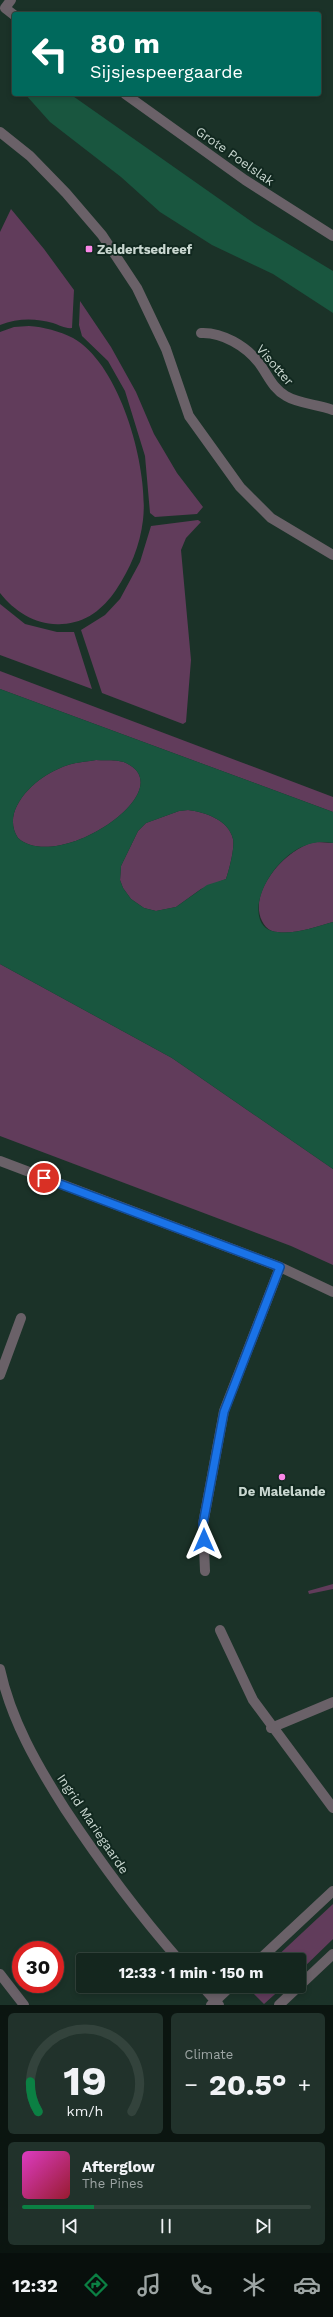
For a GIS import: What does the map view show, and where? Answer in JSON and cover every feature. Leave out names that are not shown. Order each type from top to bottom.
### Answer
[{"type":"street","name":"Grote Poelslak","points":[[128,96],[245,180],[333,236]]},
{"type":"street","points":[[0,132],[30,156],[66,193],[102,235],[137,288],[166,348],[189,416],[240,487],[271,518],[333,555]]},
{"type":"street","name":"Visotter","points":[[201,333],[216,334],[241,347],[259,363],[269,381],[285,396],[333,410]]},
{"type":"street","points":[[0,1161],[280,1267],[333,1292]]},
{"type":"street","points":[[205,1571],[203,1524],[224,1412],[280,1267]]},
{"type":"street","points":[[0,1375],[21,1318]]},
{"type":"street","points":[[220,1630],[253,1700],[271,1728],[333,1808]]},
{"type":"street","name":"Ingrid Mariegaarde","points":[[0,1669],[5,1690],[16,1722],[46,1779],[95,1855],[147,1923],[173,1953]]},
{"type":"street","points":[[271,1728],[333,1702]]},
{"type":"street","points":[[267,1953],[333,1891]]},
{"type":"street","points":[[279,2005],[333,1954]]},
{"type":"street","points":[[0,1974],[24,2005]]},
{"type":"street","points":[[207,1993],[215,2004],[225,1993]]},
{"type":"shaded area","points":[[27,96],[73,96],[255,224],[333,271],[333,313],[273,274],[212,245],[160,212],[121,177],[50,122]]},
{"type":"shaded area","points":[[11,209],[44,249],[74,290],[72,328],[46,321],[33,320],[13,321],[0,325],[0,232]]},
{"type":"shaded area","points":[[80,301],[111,347],[136,392],[154,434],[177,473],[203,507],[197,514],[155,517],[150,513],[145,456],[125,391],[108,361],[82,336],[79,325]]},
{"type":"shaded area","points":[[14,327],[40,327],[62,333],[73,338],[90,351],[105,371],[118,394],[136,447],[141,474],[144,499],[142,530],[137,548],[126,574],[111,597],[100,609],[86,618],[71,623],[53,624],[35,620],[12,606],[0,593],[0,332]]},
{"type":"shaded area","points":[[198,520],[201,522],[186,538],[181,550],[191,660],[186,722],[183,724],[102,693],[81,630],[105,615],[120,599],[140,562],[151,526]]},
{"type":"shaded area","points":[[0,604],[25,624],[57,632],[74,632],[92,689],[0,655]]},
{"type":"shaded area","points":[[0,671],[333,797],[333,812],[0,689]]},
{"type":"shaded area","points":[[0,689],[333,812],[333,843],[314,843],[296,850],[281,862],[269,878],[261,895],[258,910],[262,923],[272,931],[295,932],[333,922],[333,1169],[172,1058],[0,964]],"holes":[[[96,760],[126,763],[139,775],[139,791],[127,808],[108,824],[85,837],[60,845],[36,846],[18,838],[14,828],[13,817],[16,807],[30,788],[39,780],[62,767]],[[188,810],[215,818],[231,832],[233,848],[226,879],[207,885],[176,907],[156,911],[144,908],[131,899],[123,888],[120,880],[121,866],[138,831],[146,823],[179,811]]]},
{"type":"shaded area","points":[[96,760],[126,763],[139,775],[139,791],[127,808],[108,824],[85,837],[60,845],[36,846],[18,838],[14,828],[13,817],[16,807],[30,788],[39,780],[62,767]]},
{"type":"shaded area","points":[[188,810],[215,818],[231,832],[233,848],[226,879],[201,889],[176,907],[156,911],[144,908],[131,899],[123,888],[120,880],[121,866],[138,831],[146,823],[179,811]]},
{"type":"shaded area","points":[[317,842],[333,843],[333,922],[295,932],[279,932],[270,930],[262,921],[259,909],[260,896],[265,884],[273,871],[294,851],[306,845]]},
{"type":"shaded area","points":[[0,964],[172,1058],[333,1169],[333,1265],[291,1246],[0,1136]]},
{"type":"shaded area","points":[[333,1584],[333,1589],[309,1594],[308,1591]]},
{"type":"shaded area","points":[[333,1904],[333,1939],[306,1965],[306,1953],[280,1953]]},
{"type":"shaded area","points":[[253,1993],[276,1993],[264,2004]]},
{"type":"place","name":"Zeldertsedreef","points":[[89,249]]},
{"type":"place","name":"De Malelande","points":[[282,1477]]},
{"type":"route","points":[[44,1178],[280,1267],[224,1412],[203,1524],[204,1540]]}]
